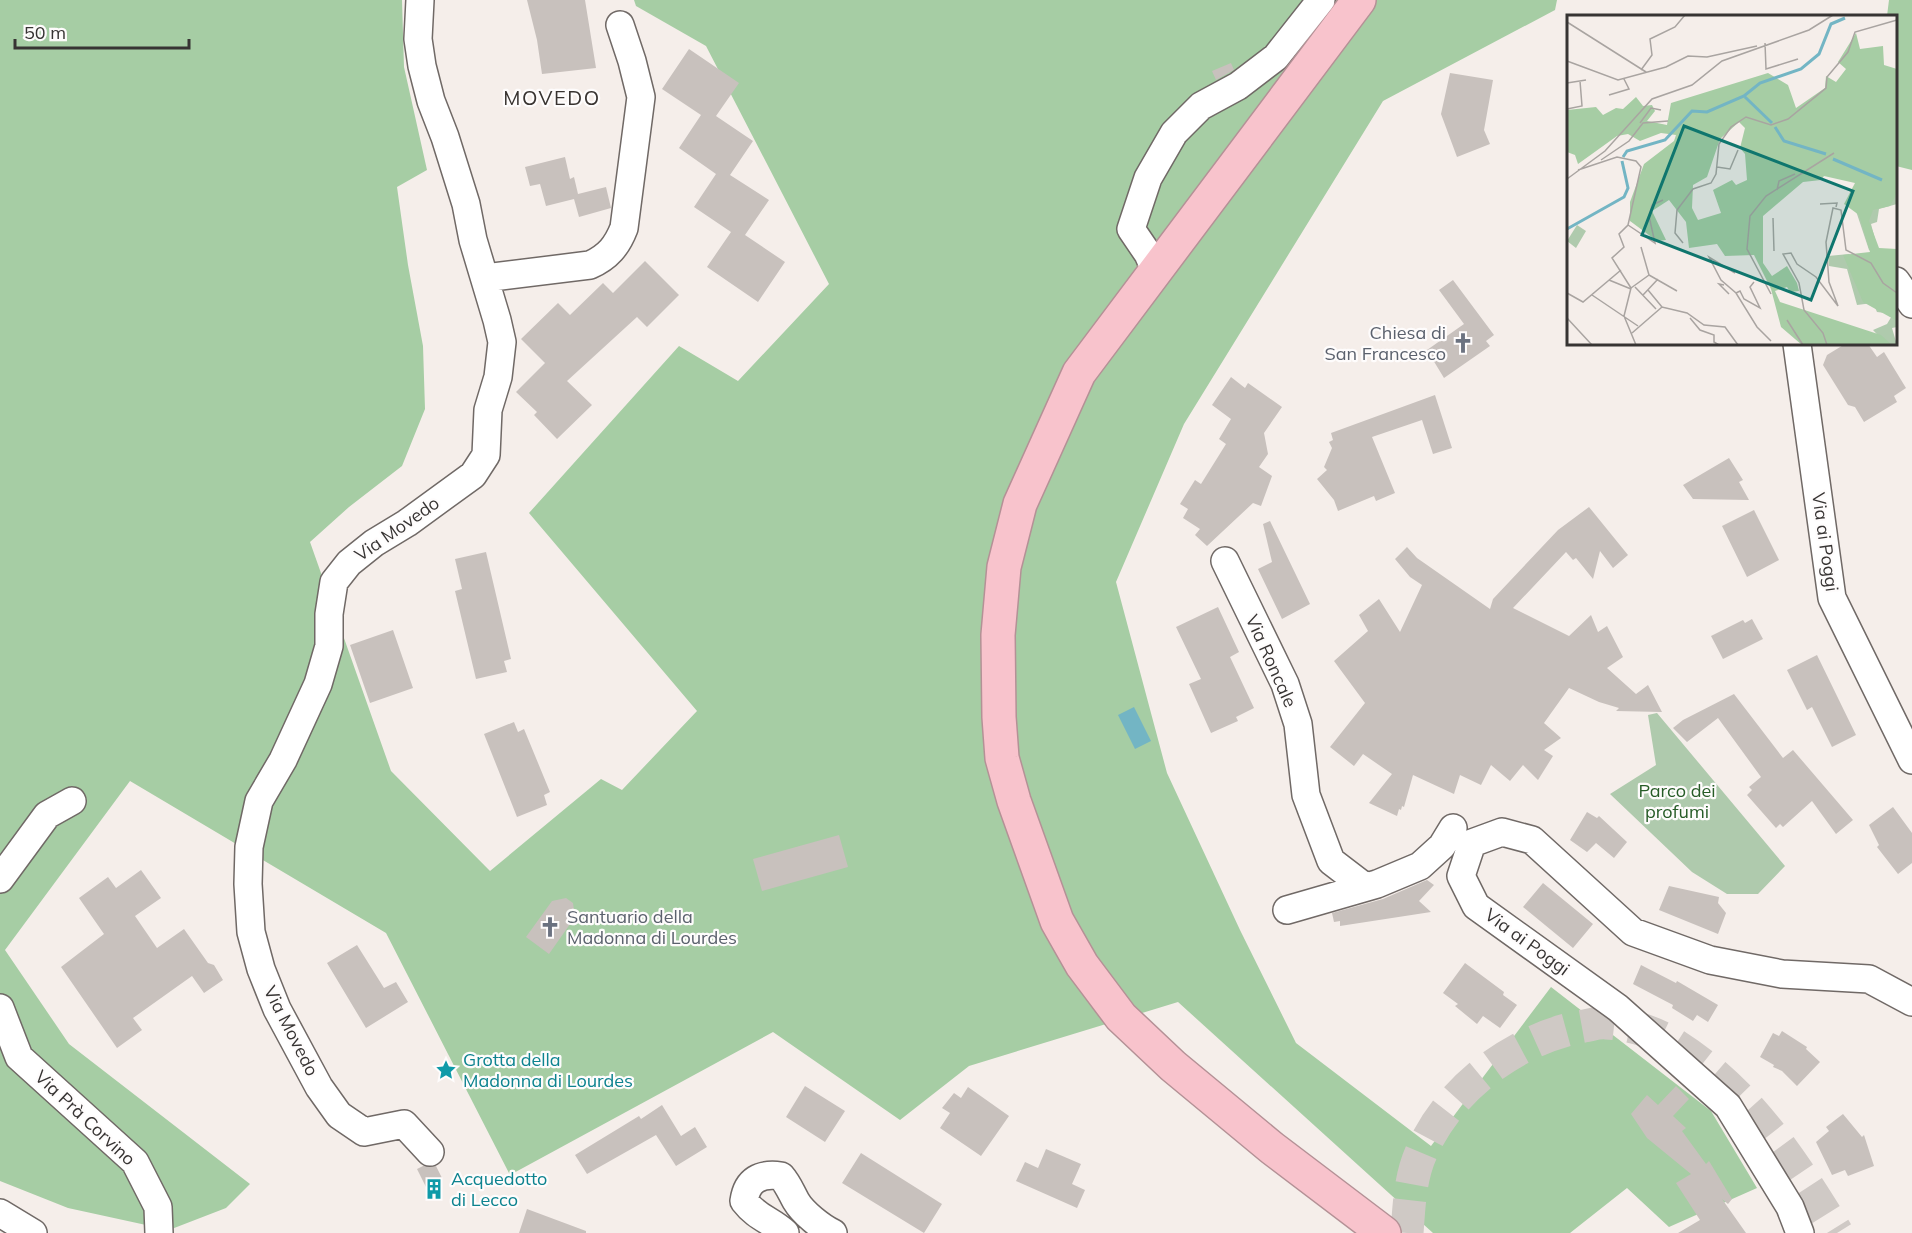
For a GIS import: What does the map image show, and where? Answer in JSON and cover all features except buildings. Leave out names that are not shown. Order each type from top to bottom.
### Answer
[{"type":"highway","points":[[1359,0],[1079,373],[1020,504],[1004,567],[998,635],[999,717],[1002,758],[1014,801],[1057,921],[1082,965],[1121,1017],[1173,1066],[1383,1233]]},
{"type":"street","name":"Via Movedo","points":[[420,0],[418,39],[425,78],[466,204],[472,240],[502,342],[498,377],[488,410],[486,455],[473,475],[407,523],[374,543],[349,563],[334,582],[329,614],[329,646],[318,684],[283,760],[259,801],[249,847],[251,932],[261,969],[277,1010],[319,1087],[339,1115],[364,1132],[404,1124],[430,1152]]},
{"type":"street","points":[[1156,272],[1148,254],[1131,229],[1148,178],[1174,133],[1201,106],[1238,86],[1276,57],[1321,0]]},
{"type":"street","points":[[485,278],[590,265],[601,260],[617,244],[624,228],[641,97],[620,26]]},
{"type":"street","points":[[1897,282],[1912,304]]},
{"type":"street","name":"Via ai Poggi","points":[[1797,345],[1832,598],[1912,760]]},
{"type":"street","name":"Via Roncale","points":[[1226,561],[1285,684],[1298,724],[1306,795],[1331,861],[1365,887]]},
{"type":"street","points":[[0,879],[47,815],[72,801]]},
{"type":"street","points":[[1287,910],[1365,887],[1420,866],[1447,837],[1467,857],[1472,843],[1502,832],[1532,840],[1633,932],[1710,960],[1782,974],[1869,979],[1912,1002]]},
{"type":"street","name":"Via ai Poggi","points":[[1467,857],[1461,876],[1476,906],[1618,1008],[1728,1106],[1790,1207],[1800,1233]]},
{"type":"street","name":"Via Prà Corvino","points":[[0,1008],[19,1057],[135,1162],[158,1207],[159,1233]]},
{"type":"street","points":[[785,1233],[776,1225],[763,1220],[744,1201],[746,1190],[755,1179],[771,1174],[781,1176],[790,1186],[798,1203],[825,1229],[833,1233]]},
{"type":"street","points":[[0,1213],[33,1233]]},
{"type":"green space","points":[[0,0],[402,0],[404,67],[427,170],[397,187],[423,346],[425,409],[402,466],[349,507],[310,542],[391,771],[490,871],[601,779],[622,790],[697,711],[529,513],[679,346],[738,381],[829,284],[706,46],[636,6],[634,0],[1557,0],[1555,10],[1383,101],[1184,424],[1116,582],[1167,773],[1240,930],[1296,1043],[1431,1146],[1551,987],[1711,1111],[1757,1188],[1669,1227],[1627,1188],[1570,1233],[1433,1233],[1178,1002],[969,1066],[900,1120],[773,1032],[510,1175],[386,933],[130,781],[5,950],[69,1044],[250,1184],[226,1208],[169,1230],[68,1208],[0,1181]]},
{"type":"green space","points":[[1889,0],[1912,0],[1912,170],[1897,166],[1897,15],[1887,15]]},
{"type":"green space","name":"Parco dei profumi","points":[[1657,713],[1785,866],[1758,894],[1727,894],[1692,872],[1610,794],[1656,765],[1648,715]]},
{"type":"water","points":[[1134,707],[1151,741],[1135,749],[1118,715]]},
{"type":"tunnel","points":[[1407,1233],[1409,1202],[1417,1163],[1433,1130],[1448,1108],[1487,1070],[1510,1055],[1559,1032],[1598,1023],[1633,1027],[1659,1036],[1675,1045],[1725,1084],[1767,1129],[1803,1179],[1837,1233]]},
{"type":"place","name":"Chiesa di San Francesco","points":[[1463,343]]},
{"type":"place","name":"Santuario della Madonna di Lourdes","points":[[550,927]]},
{"type":"place","name":"Grotta della Madonna di Lourdes","points":[[446,1070]]},
{"type":"place","name":"Acquedotto di Lecco","points":[[434,1189]]},
{"type":"district","name":"MOVEDO","points":[[552,98]]}]
